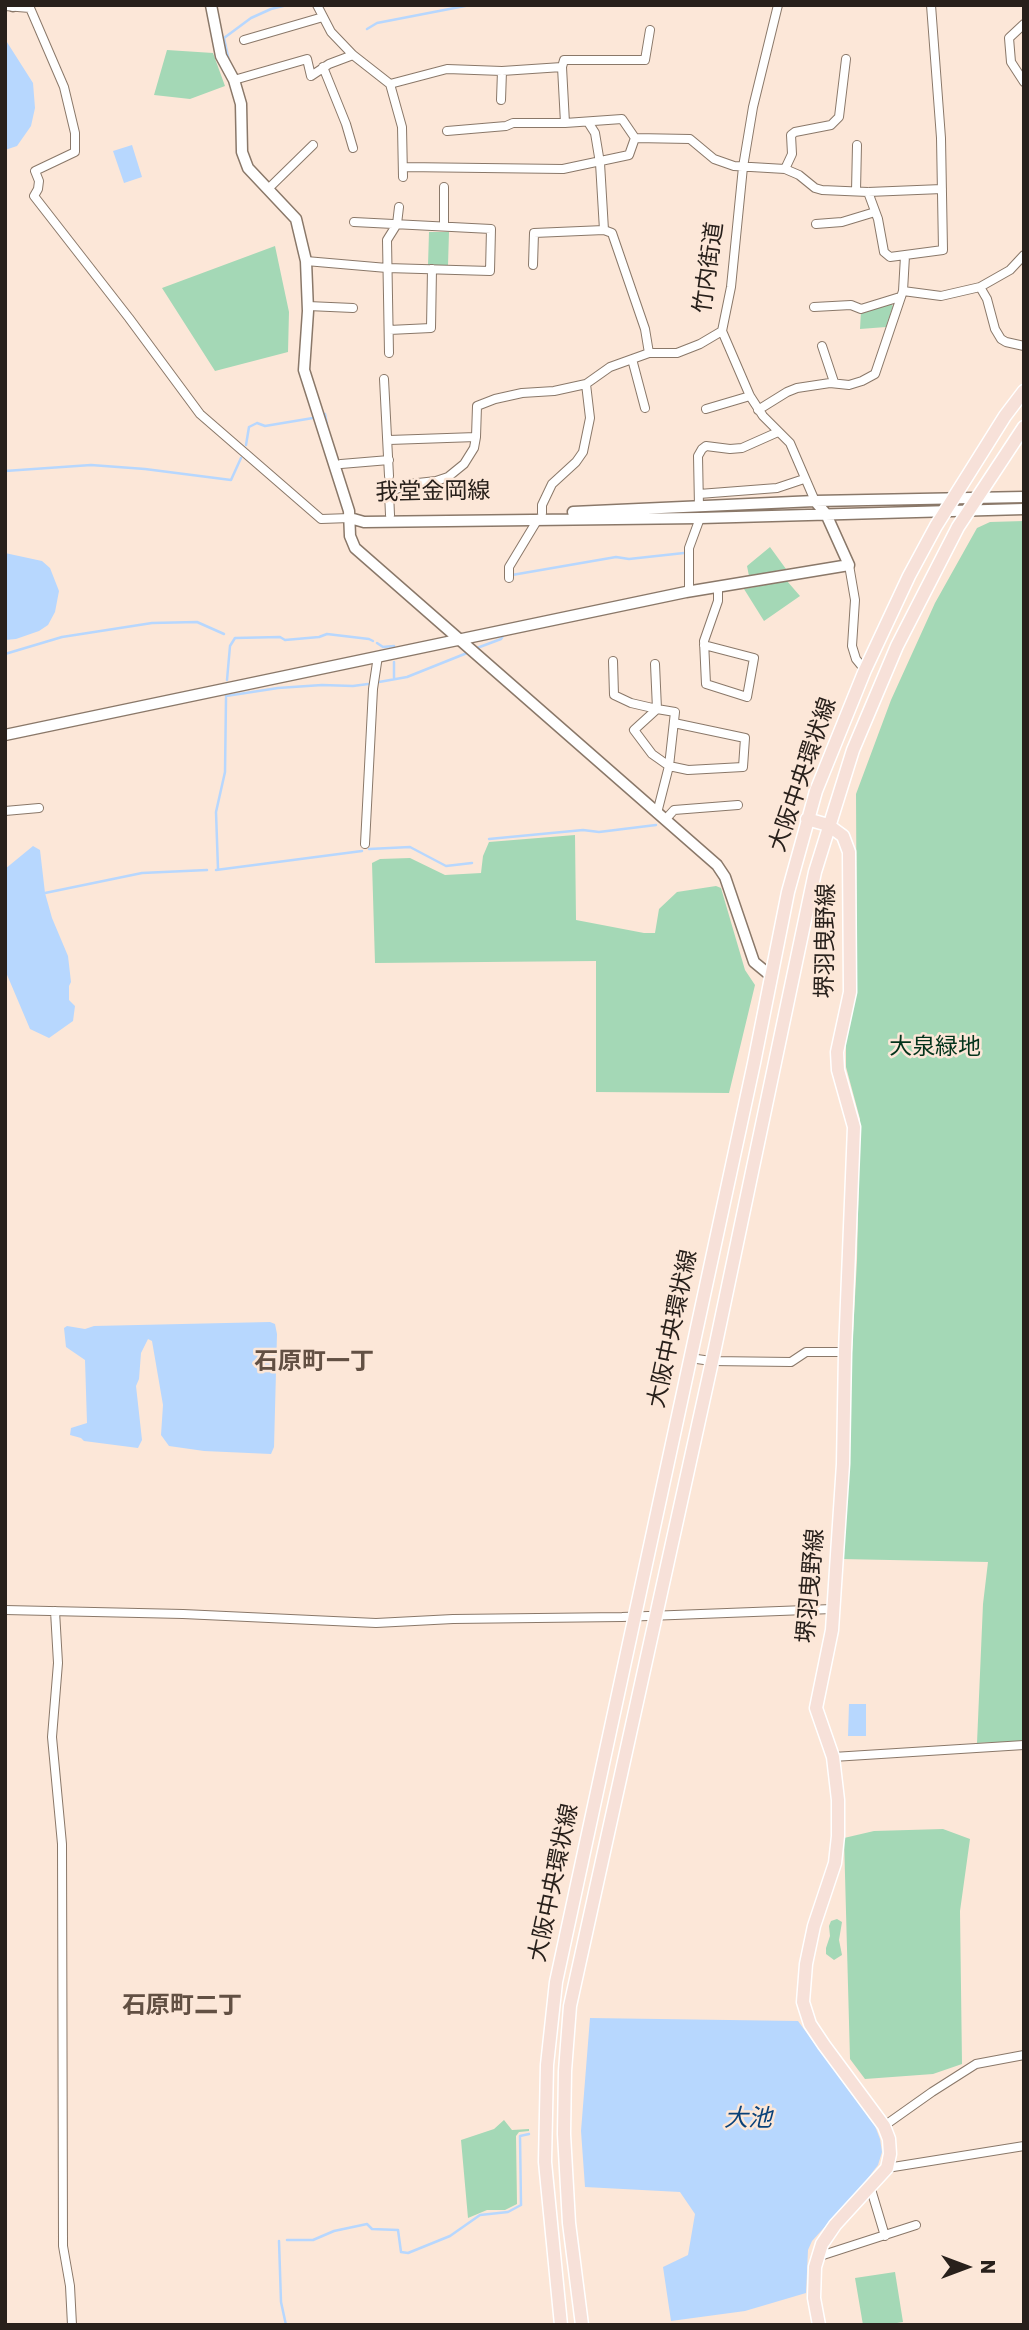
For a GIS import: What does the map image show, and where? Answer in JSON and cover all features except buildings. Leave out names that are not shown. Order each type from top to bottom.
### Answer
[{"type":"main road","name":"大阪中央環状線","points":[[561,2325],[545,2162],[545,2099],[555,1982],[788,891],[816,791],[865,670],[909,576],[953,498],[1024,391]]},
{"type":"main road","name":"大阪中央環状線","points":[[582,2325],[569,2222],[564,2134],[570,2006],[815,872],[853,750],[875,694],[934,572],[969,509],[1024,427]]},
{"type":"main road","points":[[807,819],[828,825]]},
{"type":"main road","name":"堺羽曳野線","points":[[828,825],[843,835],[849,852],[850,992],[837,1052],[838,1070],[854,1126],[843,1464],[832,1630],[816,1709],[833,1756],[838,1800],[838,1836],[835,1863],[814,1926],[806,1964],[803,2002],[810,2024],[884,2126]]},
{"type":"main road","points":[[819,2325],[814,2298],[817,2257],[835,2225],[887,2168],[889,2147],[884,2126]]},
{"type":"street","points":[[211,5],[221,55],[236,79],[241,104],[242,152],[248,168],[296,219],[306,261],[304,370],[349,511],[350,536],[355,548],[717,865],[724,877],[754,962],[771,976]]},
{"type":"street","points":[[317,5],[331,32],[353,55],[390,84],[402,127],[403,177]]},
{"type":"street","name":"竹内街道","points":[[778,5],[753,107],[743,167],[732,276],[722,331],[750,396],[758,410],[790,443],[804,479],[815,501],[826,514],[849,565],[855,600],[852,646],[856,660],[865,670]]},
{"type":"street","points":[[869,192],[884,252],[890,257],[943,250],[941,138],[931,5]]},
{"type":"street","points":[[10,6],[30,8],[64,87],[75,132],[75,152],[35,171],[39,181],[34,196],[200,414],[321,519],[350,518]]},
{"type":"street","points":[[244,40],[323,17]]},
{"type":"street","points":[[1024,24],[1009,38],[1011,62],[1024,82]]},
{"type":"street","points":[[565,124],[562,67],[564,60],[645,60],[650,30]]},
{"type":"street","points":[[236,79],[307,59],[311,76],[323,67],[353,55]]},
{"type":"street","points":[[785,169],[792,154],[791,135],[831,125],[839,117],[846,59]]},
{"type":"street","points":[[323,67],[353,148]]},
{"type":"street","points":[[390,84],[447,69],[502,71],[562,67]]},
{"type":"street","points":[[501,100],[502,71]]},
{"type":"street","points":[[447,131],[506,127],[513,123],[565,124],[622,119],[635,138]]},
{"type":"street","points":[[589,122],[595,133],[600,163],[604,230]]},
{"type":"street","points":[[635,138],[690,139],[714,159],[734,166],[785,169],[799,175],[815,188],[869,192],[942,189]]},
{"type":"street","points":[[404,167],[563,169],[629,155],[635,138]]},
{"type":"street","points":[[268,188],[313,145]]},
{"type":"street","points":[[856,191],[857,145]]},
{"type":"street","points":[[443,226],[444,187]]},
{"type":"street","points":[[389,353],[387,240],[397,224],[399,207]]},
{"type":"street","points":[[816,224],[842,222],[876,212]]},
{"type":"street","points":[[306,261],[387,268],[491,271],[491,229],[355,222]]},
{"type":"street","points":[[533,265],[534,233],[604,230],[612,233],[645,329],[649,353]]},
{"type":"street","points":[[814,307],[851,305],[861,309],[901,294],[941,296],[981,287],[1010,270],[1024,255]]},
{"type":"street","points":[[758,410],[787,391],[834,382],[849,385],[862,382],[875,373],[901,294],[905,256]]},
{"type":"street","points":[[389,330],[431,328],[432,269]]},
{"type":"street","points":[[981,287],[1001,339],[1024,346]]},
{"type":"street","points":[[307,306],[354,308]]},
{"type":"street","points":[[390,515],[389,492],[409,484],[448,477],[464,464],[474,448],[477,406],[522,393],[540,393],[586,384],[610,367],[649,353],[677,353],[722,331]]},
{"type":"street","points":[[822,346],[834,382]]},
{"type":"street","points":[[632,359],[645,408]]},
{"type":"street","points":[[384,379],[389,476]]},
{"type":"street","points":[[509,578],[509,567],[540,516],[552,484],[583,452],[590,418],[586,384]]},
{"type":"street","points":[[706,409],[750,396]]},
{"type":"street","points":[[689,592],[689,548],[700,512],[698,456],[706,446],[742,448],[778,432]]},
{"type":"street","points":[[389,440],[476,437]]},
{"type":"street","points":[[341,464],[389,460]]},
{"type":"street","points":[[699,494],[777,488],[804,479]]},
{"type":"street","name":"我堂金岡線","points":[[700,512],[815,501],[1024,497]]},
{"type":"street","name":"我堂金岡線","points":[[350,518],[364,522],[700,512],[826,514],[1024,509]]},
{"type":"street","name":"我堂金岡線","points":[[350,518],[390,515],[540,516]]},
{"type":"street","points":[[5,735],[689,592],[849,565]]},
{"type":"street","points":[[704,645],[754,658],[747,697],[705,684],[704,645],[719,601],[718,587]]},
{"type":"street","points":[[365,844],[377,656]]},
{"type":"street","points":[[613,661],[614,695],[631,703],[676,712],[661,816]]},
{"type":"street","points":[[655,664],[657,709]]},
{"type":"street","points":[[657,709],[634,730],[652,754],[669,766],[688,770],[743,767],[745,738],[674,723]]},
{"type":"street","points":[[661,816],[674,810],[738,805]]},
{"type":"street","points":[[5,811],[39,808]]},
{"type":"street","points":[[690,1358],[711,1361],[791,1362],[806,1352],[845,1352]]},
{"type":"street","points":[[5,1609],[376,1623],[832,1609]]},
{"type":"street","points":[[55,1611],[58,1663],[52,1737],[62,1844],[63,2246],[70,2286],[72,2325]]},
{"type":"street","points":[[833,1756],[1024,1745]]},
{"type":"street","points":[[884,2126],[976,2064],[1024,2055]]},
{"type":"street","points":[[887,2168],[1024,2146]]},
{"type":"street","points":[[870,2186],[885,2236]]},
{"type":"street","points":[[817,2257],[916,2225]]},
{"type":"green space","points":[[167,50],[213,53],[225,86],[190,99],[154,95]]},
{"type":"green space","points":[[429,232],[449,232],[448,265],[428,265]]},
{"type":"green space","points":[[275,246],[289,312],[288,352],[215,371],[162,288]]},
{"type":"green space","points":[[889,302],[893,306],[886,327],[860,329],[861,311]]},
{"type":"green space","name":"大泉緑地","points":[[1024,521],[1024,1741],[977,1743],[983,1604],[988,1562],[841,1559],[857,1260],[860,1119],[846,1067],[846,1038],[857,988],[856,794],[891,700],[935,603],[977,528],[990,522]]},
{"type":"green space","points":[[770,547],[786,569],[749,576],[747,566]]},
{"type":"green space","points":[[787,581],[800,596],[764,621],[744,589]]},
{"type":"green space","points":[[575,835],[576,920],[655,933],[659,909],[677,892],[716,886],[721,888],[745,970],[755,985],[729,1093],[596,1092],[596,961],[375,963],[372,863],[380,859],[410,858],[445,875],[481,873],[483,856],[489,842]]},
{"type":"green space","points":[[943,1829],[970,1839],[960,1911],[962,2064],[933,2074],[865,2079],[850,2059],[844,1838],[874,1831]]},
{"type":"green space","points":[[837,1919],[842,1922],[839,1940],[842,1955],[834,1960],[826,1954],[826,1948],[830,1936],[829,1926],[831,1921]]},
{"type":"green space","points":[[504,2120],[512,2130],[529,2129],[516,2136],[517,2204],[505,2210],[487,2210],[468,2218],[461,2140],[494,2129]]},
{"type":"green space","points":[[895,2272],[903,2322],[863,2325],[855,2278]]},
{"type":"water","points":[[5,39],[33,83],[35,108],[31,126],[17,146],[5,150]]},
{"type":"water","points":[[132,145],[142,177],[124,183],[113,151]]},
{"type":"water","points":[[5,553],[42,561],[50,568],[59,591],[55,612],[48,625],[39,631],[5,640]]},
{"type":"water","points":[[33,846],[40,850],[45,893],[68,956],[71,982],[69,1000],[75,1006],[73,1021],[49,1038],[30,1029],[5,970],[5,869]]},
{"type":"water","points":[[275,1324],[277,1334],[274,1447],[271,1454],[204,1451],[169,1446],[161,1435],[163,1405],[152,1341],[148,1339],[141,1353],[136,1386],[142,1440],[138,1448],[84,1441],[70,1435],[71,1428],[87,1423],[85,1360],[66,1347],[64,1328],[67,1326],[85,1329],[94,1326]]},
{"type":"water","points":[[849,1704],[866,1704],[866,1736],[848,1736]]},
{"type":"water","name":"大池","points":[[590,2018],[798,2021],[875,2126],[882,2152],[878,2165],[862,2186],[812,2241],[808,2250],[806,2293],[745,2311],[671,2321],[663,2267],[688,2255],[695,2214],[680,2192],[585,2187],[581,2131]]},
{"type":"waterway","points":[[229,61],[224,38],[251,18],[287,5]]},
{"type":"waterway","points":[[321,6],[339,5]]},
{"type":"waterway","points":[[367,29],[377,23],[470,5]]},
{"type":"waterway","points":[[325,414],[327,425]]},
{"type":"waterway","points":[[246,445],[249,427],[257,423],[265,426],[313,418]]},
{"type":"waterway","points":[[5,471],[91,465],[231,480],[241,458]]},
{"type":"waterway","points":[[512,575],[616,557],[629,559],[684,553]]},
{"type":"waterway","points":[[5,654],[62,637],[152,623],[197,622],[224,634]]},
{"type":"waterway","points":[[227,680],[230,646],[235,638],[280,637],[285,640],[327,634],[373,641]]},
{"type":"waterway","points":[[477,648],[501,639],[504,634]]},
{"type":"waterway","points":[[377,643],[383,647],[394,646]]},
{"type":"waterway","points":[[379,682],[407,677],[467,653]]},
{"type":"waterway","points":[[394,662],[394,679]]},
{"type":"waterway","points":[[226,696],[278,688],[368,684]]},
{"type":"waterway","points":[[218,869],[216,812],[225,772],[226,698]]},
{"type":"waterway","points":[[489,839],[583,830],[599,832],[656,825]]},
{"type":"waterway","points":[[369,849],[410,847],[446,866],[472,863]]},
{"type":"waterway","points":[[216,870],[362,851]]},
{"type":"waterway","points":[[45,893],[142,873],[207,870]]},
{"type":"waterway","points":[[287,2240],[313,2240],[334,2231],[367,2224],[372,2229],[398,2230],[401,2252],[408,2253],[450,2236],[480,2215],[508,2212],[521,2205],[520,2136],[529,2134]]},
{"type":"waterway","points":[[279,2241],[281,2302],[286,2325]]},
{"type":"district","name":"石原町一丁","points":[[314,1363]]},
{"type":"district","name":"石原町二丁","points":[[182,2007]]}]
